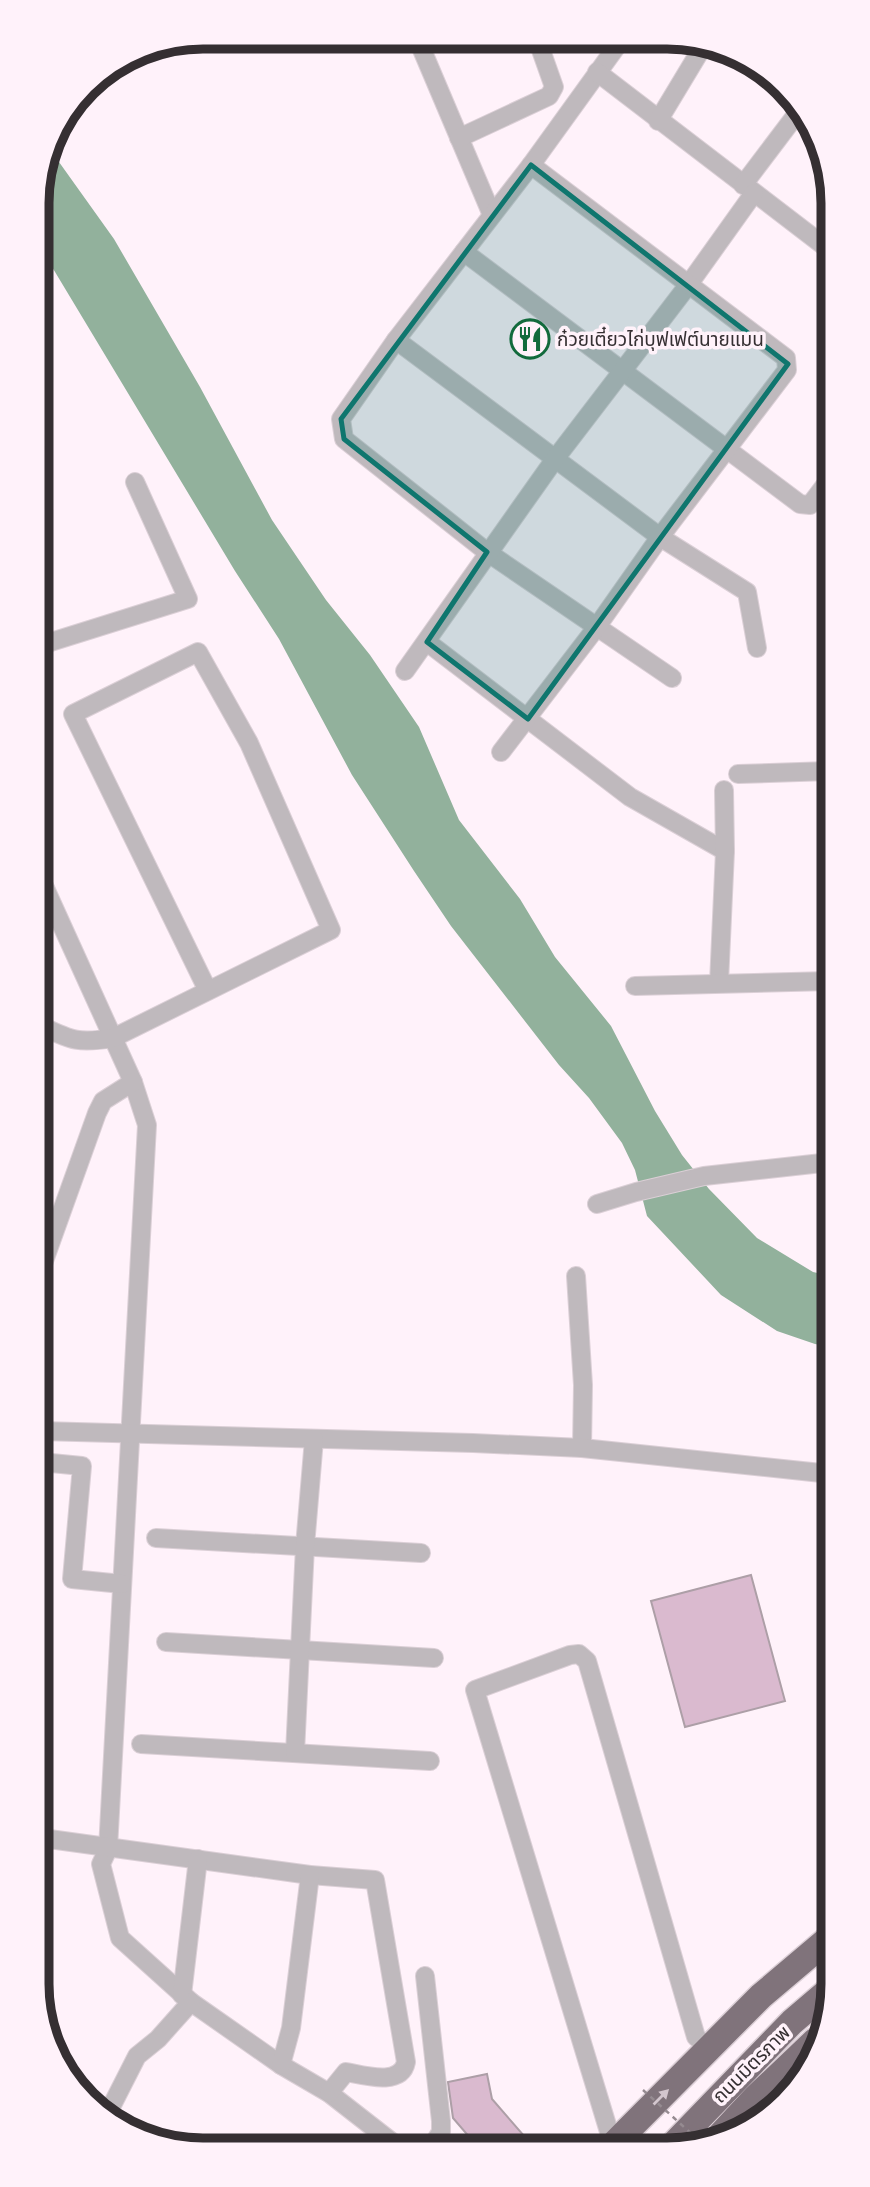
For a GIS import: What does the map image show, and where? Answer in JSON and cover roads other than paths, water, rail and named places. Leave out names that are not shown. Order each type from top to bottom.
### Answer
[{"type":"highway","points":[[620,2138],[761,1996],[821,1945]]},
{"type":"highway","name":"ถนนมิตรภาพ","points":[[680,2137],[792,2022],[820,1998]]},
{"type":"highway","name":"ถนนมิตรภาพ","points":[[732,2123],[805,2051]]},
{"type":"street","points":[[421,49],[492,215]]},
{"type":"street","points":[[459,138],[549,96],[554,86],[541,49]]},
{"type":"street","points":[[614,49],[531,165],[396,340],[341,419],[344,439],[487,552],[672,678]]},
{"type":"street","points":[[659,121],[699,53]]},
{"type":"street","points":[[597,72],[821,244]]},
{"type":"street","points":[[405,671],[555,459],[689,284],[795,118]]},
{"type":"street","points":[[500,752],[596,628],[660,537],[787,370],[788,364],[786,358],[531,165]]},
{"type":"street","points":[[464,252],[805,506],[810,505],[821,491]]},
{"type":"street","points":[[396,340],[660,537],[747,592],[757,648]]},
{"type":"street","points":[[49,643],[170,607],[188,599],[135,482]]},
{"type":"street","points":[[427,642],[630,797],[725,851]]},
{"type":"street","points":[[49,1029],[85,1042],[113,1038],[208,991],[331,930],[249,743],[198,652],[73,715],[208,991]]},
{"type":"street","points":[[738,774],[821,771]]},
{"type":"street","points":[[719,983],[725,851],[724,790]]},
{"type":"street","points":[[49,897],[133,1082],[147,1125],[108,1849],[101,1864],[120,1938],[187,1999],[281,2065],[329,2093],[387,2138]]},
{"type":"street","points":[[635,986],[821,981]]},
{"type":"street","points":[[49,1247],[103,1101],[133,1082]]},
{"type":"street","points":[[597,1204],[704,1176],[821,1163]]},
{"type":"street","points":[[576,1276],[583,1385],[582,1448]]},
{"type":"street","points":[[49,1431],[582,1448],[821,1473]]},
{"type":"street","points":[[295,1753],[304,1546],[314,1439]]},
{"type":"street","points":[[49,1463],[82,1466],[72,1579],[122,1584]]},
{"type":"street","points":[[156,1538],[421,1553]]},
{"type":"street","points":[[166,1642],[435,1658]]},
{"type":"street","points":[[611,2138],[475,1690],[570,1655],[579,1654],[587,1661],[696,2037],[710,2049]]},
{"type":"street","points":[[141,1744],[430,1761]]},
{"type":"street","points":[[49,1839],[310,1875],[369,1878],[376,1882],[405,2068],[397,2074],[383,2078],[346,2072],[329,2093]]},
{"type":"street","points":[[111,2107],[137,2056],[159,2039],[187,1999],[198,1859]]},
{"type":"street","points":[[281,2065],[290,2028],[310,1875]]},
{"type":"street","points":[[425,1976],[441,2122],[441,2132],[437,2138]]},
{"type":"place","name":"ก๋วยเตี๋ยวไก่บุฟเฟต์นายแมน","points":[[530,339]]}]
